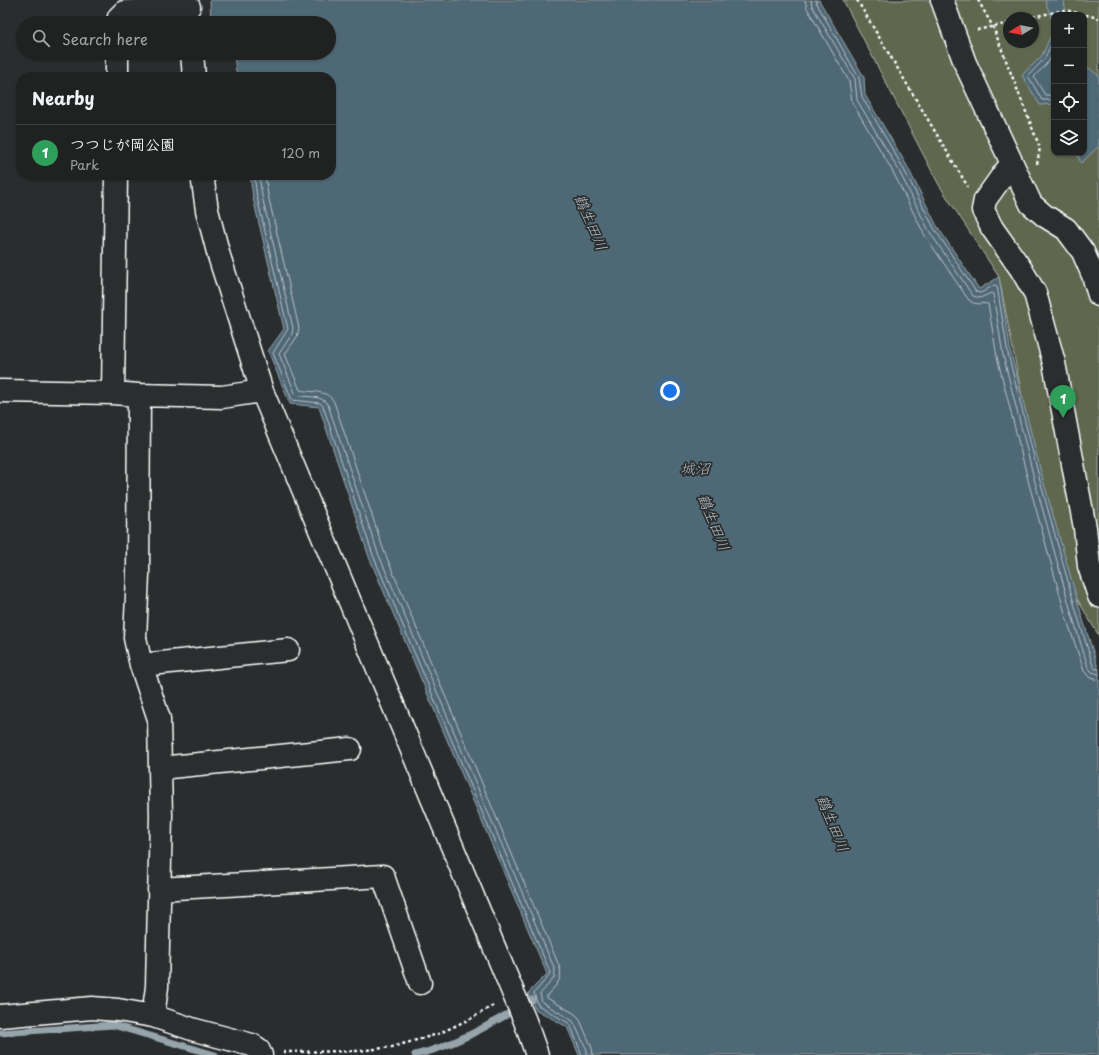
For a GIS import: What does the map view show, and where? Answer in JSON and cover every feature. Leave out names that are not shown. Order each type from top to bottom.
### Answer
[{"type":"street","points":[[942,0],[965,63],[1031,204],[1045,216],[1066,229],[1083,252],[1093,275],[1099,295]]},
{"type":"street","points":[[120,16],[124,12],[189,10]]},
{"type":"street","points":[[117,60],[117,72]]},
{"type":"street","points":[[193,60],[194,72]]},
{"type":"street","points":[[1012,164],[985,200],[984,210],[992,228],[1021,269],[1035,293],[1054,363],[1085,528],[1089,566],[1099,596]]},
{"type":"street","points":[[113,393],[116,180]]},
{"type":"street","points":[[203,180],[207,210],[219,256],[262,391],[525,1022],[537,1055]]},
{"type":"street","points":[[0,391],[222,397],[262,391]]},
{"type":"street","points":[[139,395],[138,575],[135,638],[141,666],[159,719],[161,816],[157,987],[154,1016]]},
{"type":"street","points":[[141,666],[288,650]]},
{"type":"street","points":[[160,768],[350,748]]},
{"type":"street","points":[[159,889],[383,876],[420,983]]},
{"type":"street","points":[[0,1016],[92,1008],[118,1010],[154,1016],[195,1030],[252,1045],[269,1054]]},
{"type":"path","points":[[857,0],[971,192],[985,200]]},
{"type":"path","points":[[978,0],[993,27],[1040,148],[1037,169]]},
{"type":"path","points":[[1039,15],[1065,10],[1099,18]]},
{"type":"path","points":[[955,34],[1003,24]]},
{"type":"path","points":[[269,1054],[358,1052],[392,1047],[438,1034],[514,998]]},
{"type":"green space","points":[[843,0],[1099,0],[1099,636],[1053,558],[999,277],[939,185]]},
{"type":"water","name":"城沼","points":[[210,0],[819,0],[864,77],[865,95],[906,164],[937,226],[979,289],[999,277],[1011,353],[1043,480],[1099,671],[1099,1055],[579,1055],[567,1027],[535,1009],[528,993],[547,974],[369,557],[319,407],[290,404],[268,351],[284,329],[253,198],[251,180],[336,180],[336,72],[236,72],[235,60],[336,60],[336,16],[211,16]]},
{"type":"water","points":[[1045,0],[1064,0],[1066,12],[1051,12],[1051,17]]},
{"type":"water","points":[[1051,35],[1051,104],[1040,105],[1022,75],[1042,56]]},
{"type":"water","points":[[1087,66],[1099,76],[1099,146],[1081,163],[1078,156],[1087,156]]},
{"type":"waterway","points":[[415,1055],[431,1051],[461,1039],[532,1000]]},
{"type":"waterway","points":[[0,1033],[113,1025],[215,1055]]},
{"type":"place","name":"つつじが岡公園","points":[[1063,418]]},
{"type":"water label","name":"鶴生田川","points":[[592,222]]},
{"type":"water label","name":"鶴生田川","points":[[715,522]]},
{"type":"water label","name":"鶴生田川","points":[[834,823]]}]
